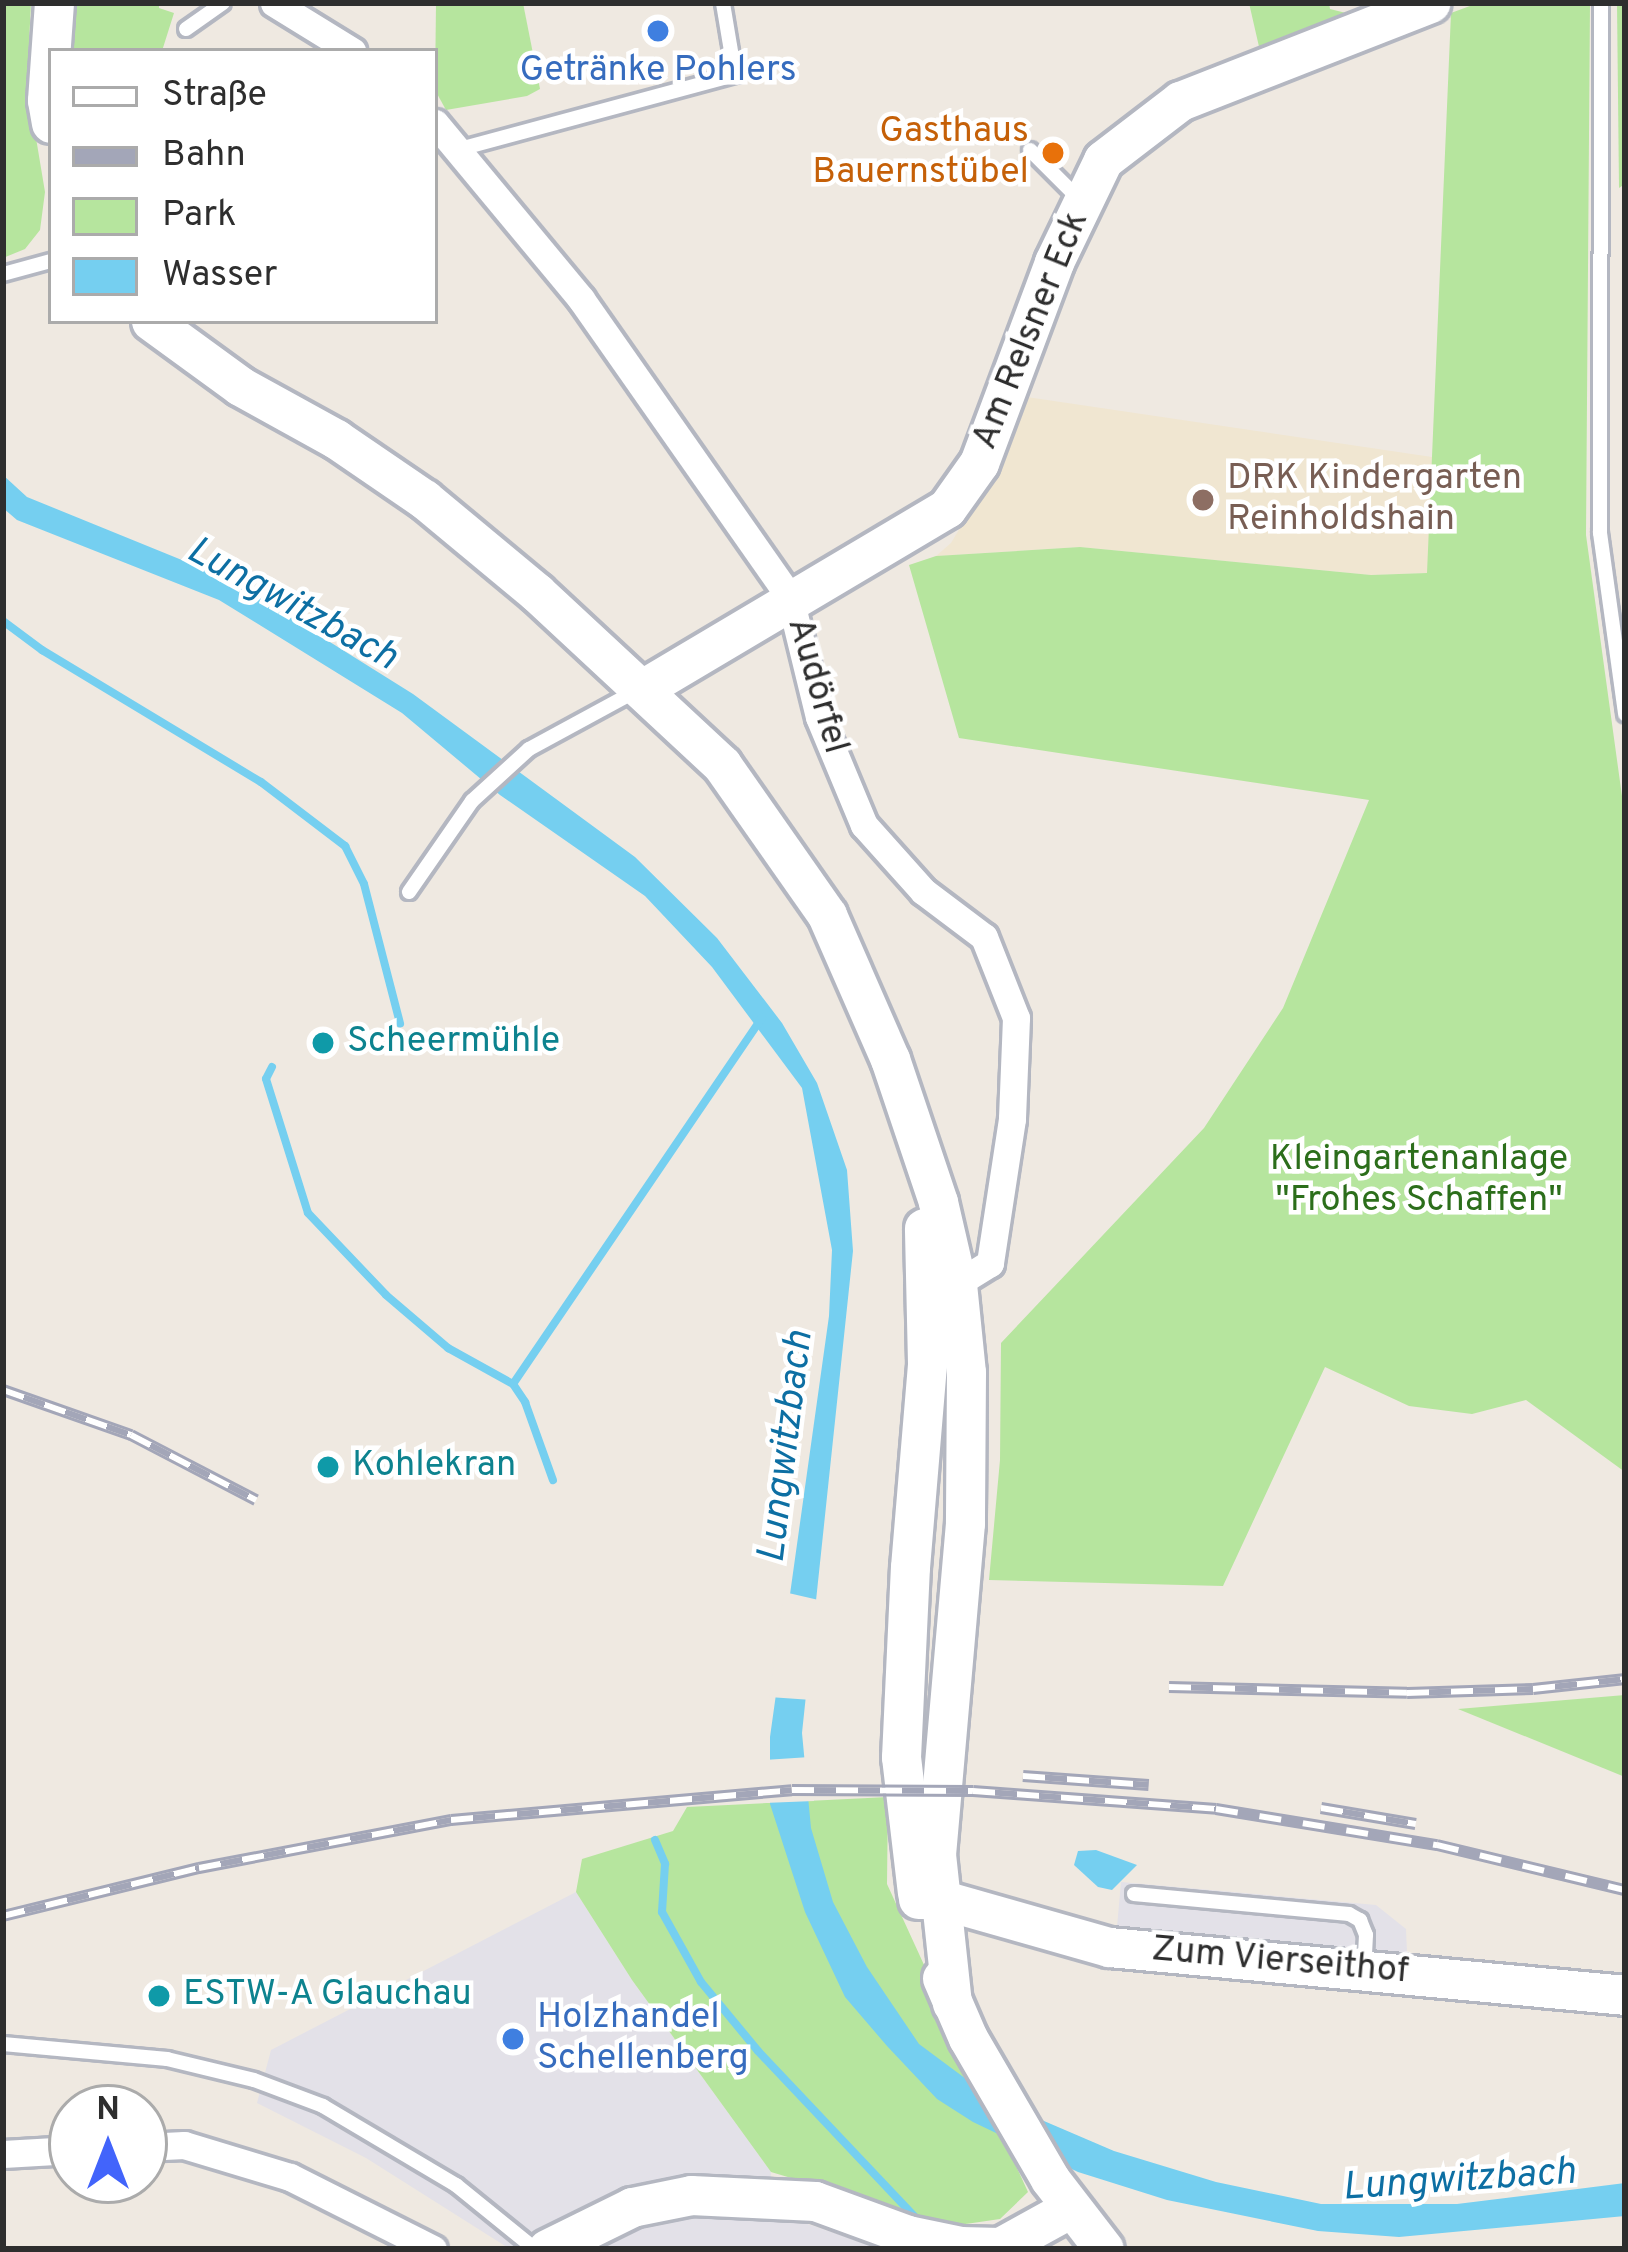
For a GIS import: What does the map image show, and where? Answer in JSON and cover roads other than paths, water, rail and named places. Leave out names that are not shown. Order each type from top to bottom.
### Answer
[{"type":"main road","points":[[51,48],[54,3]]},
{"type":"main road","name":"Am Relsner Eck","points":[[644,688],[947,508],[979,463],[1054,262],[1103,160],[1180,101],[1430,3]]},
{"type":"main road","points":[[156,324],[240,386],[336,439],[424,499],[644,688],[722,765],[827,915],[890,1059],[938,1202],[956,1284],[966,1372],[965,1522],[926,1942],[960,2020],[1059,2194],[1104,2249]]},
{"type":"main road","points":[[911,1122],[928,1299],[902,1756],[929,1899]]},
{"type":"main road","name":"Zum Vierseithof","points":[[929,1899],[1109,1947],[1625,1995]]},
{"type":"main road","points":[[547,2249],[632,2207],[691,2194],[815,2201],[908,2235],[960,2246],[1000,2247],[1059,2194]]},
{"type":"street","points":[[274,3],[347,48]]},
{"type":"street","name":"Audörfel","points":[[438,126],[581,299],[790,598],[818,718],[864,825],[923,891],[984,937],[1016,1018],[1012,1119],[990,1263],[956,1284]]},
{"type":"street","points":[[168,2146],[184,2145],[290,2177],[433,2249]]},
{"type":"street","points":[[3,2154],[48,2151]]},
{"type":"lane","points":[[186,29],[193,19],[223,3]]},
{"type":"lane","points":[[460,149],[735,75],[723,3]]},
{"type":"lane","points":[[1601,3],[1600,533],[1625,714]]},
{"type":"lane","points":[[1030,150],[1082,202]]},
{"type":"lane","points":[[3,274],[48,262]]},
{"type":"lane","points":[[409,892],[472,801],[529,748],[609,701],[644,688]]},
{"type":"lane","points":[[1134,1894],[1349,1915],[1360,1920],[1366,1935],[1364,1969]]},
{"type":"lane","points":[[3,2044],[167,2059],[254,2080],[323,2106],[438,2173],[535,2249]]},
{"type":"water","points":[[3,475],[27,497],[231,580],[413,694],[635,857],[717,938],[782,1023],[817,1083],[847,1170],[853,1251],[802,1733],[811,1828],[833,1902],[867,1967],[919,2044],[993,2099],[1114,2151],[1216,2182],[1321,2204],[1457,2204],[1625,2183],[1625,2216],[1399,2237],[1318,2231],[1167,2200],[1078,2172],[973,2122],[937,2099],[887,2046],[845,1997],[805,1912],[770,1804],[770,1737],[829,1316],[832,1250],[802,1088],[712,967],[645,896],[500,795],[402,713],[219,600],[17,520],[3,508]]},
{"type":"water","points":[[1096,1850],[1137,1865],[1112,1890],[1098,1887],[1074,1865],[1078,1851]]},
{"type":"waterway","points":[[3,621],[42,650],[261,782],[345,846],[364,884],[400,1023]]},
{"type":"waterway","points":[[513,1384],[762,1018]]},
{"type":"waterway","points":[[272,1067],[266,1079],[308,1213],[386,1295],[448,1348],[513,1384],[525,1402],[553,1480]]},
{"type":"waterway","points":[[655,1840],[665,1864],[662,1912],[701,1982],[758,2051],[919,2221]]},
{"type":"railway","points":[[3,1390],[131,1435],[256,1500]]},
{"type":"railway","points":[[1169,1687],[1407,1693],[1533,1689],[1625,1679]]},
{"type":"railway","points":[[1023,1776],[1149,1785]]},
{"type":"railway","points":[[3,1916],[199,1868],[451,1820],[792,1790],[973,1791],[1216,1809],[1437,1845],[1625,1890]]},
{"type":"railway","points":[[1321,1808],[1416,1824]]},
{"type":"place","name":"Getränke Pohlers","points":[[658,31]]},
{"type":"place","name":"Gasthaus Bauernstübel","points":[[1053,153]]},
{"type":"place","name":"DRK Kindergarten Reinholdshain","points":[[1203,500]]},
{"type":"place","name":"Scheermühle","points":[[323,1043]]},
{"type":"place","name":"Kohlekran","points":[[328,1467]]},
{"type":"place","name":"ESTW-A Glauchau","points":[[159,1996]]},
{"type":"place","name":"Holzhandel Schellenberg","points":[[513,2039]]},
{"type":"water label","name":"Lungwitzbach","points":[[291,606]]},
{"type":"water label","name":"Lungwitzbach","points":[[788,1447]]},
{"type":"water label","name":"Lungwitzbach","points":[[1459,2182]]},
{"type":"park label","name":"Kleingartenanlage \"Frohes Schaffen\"","points":[[1419,1180]]}]
